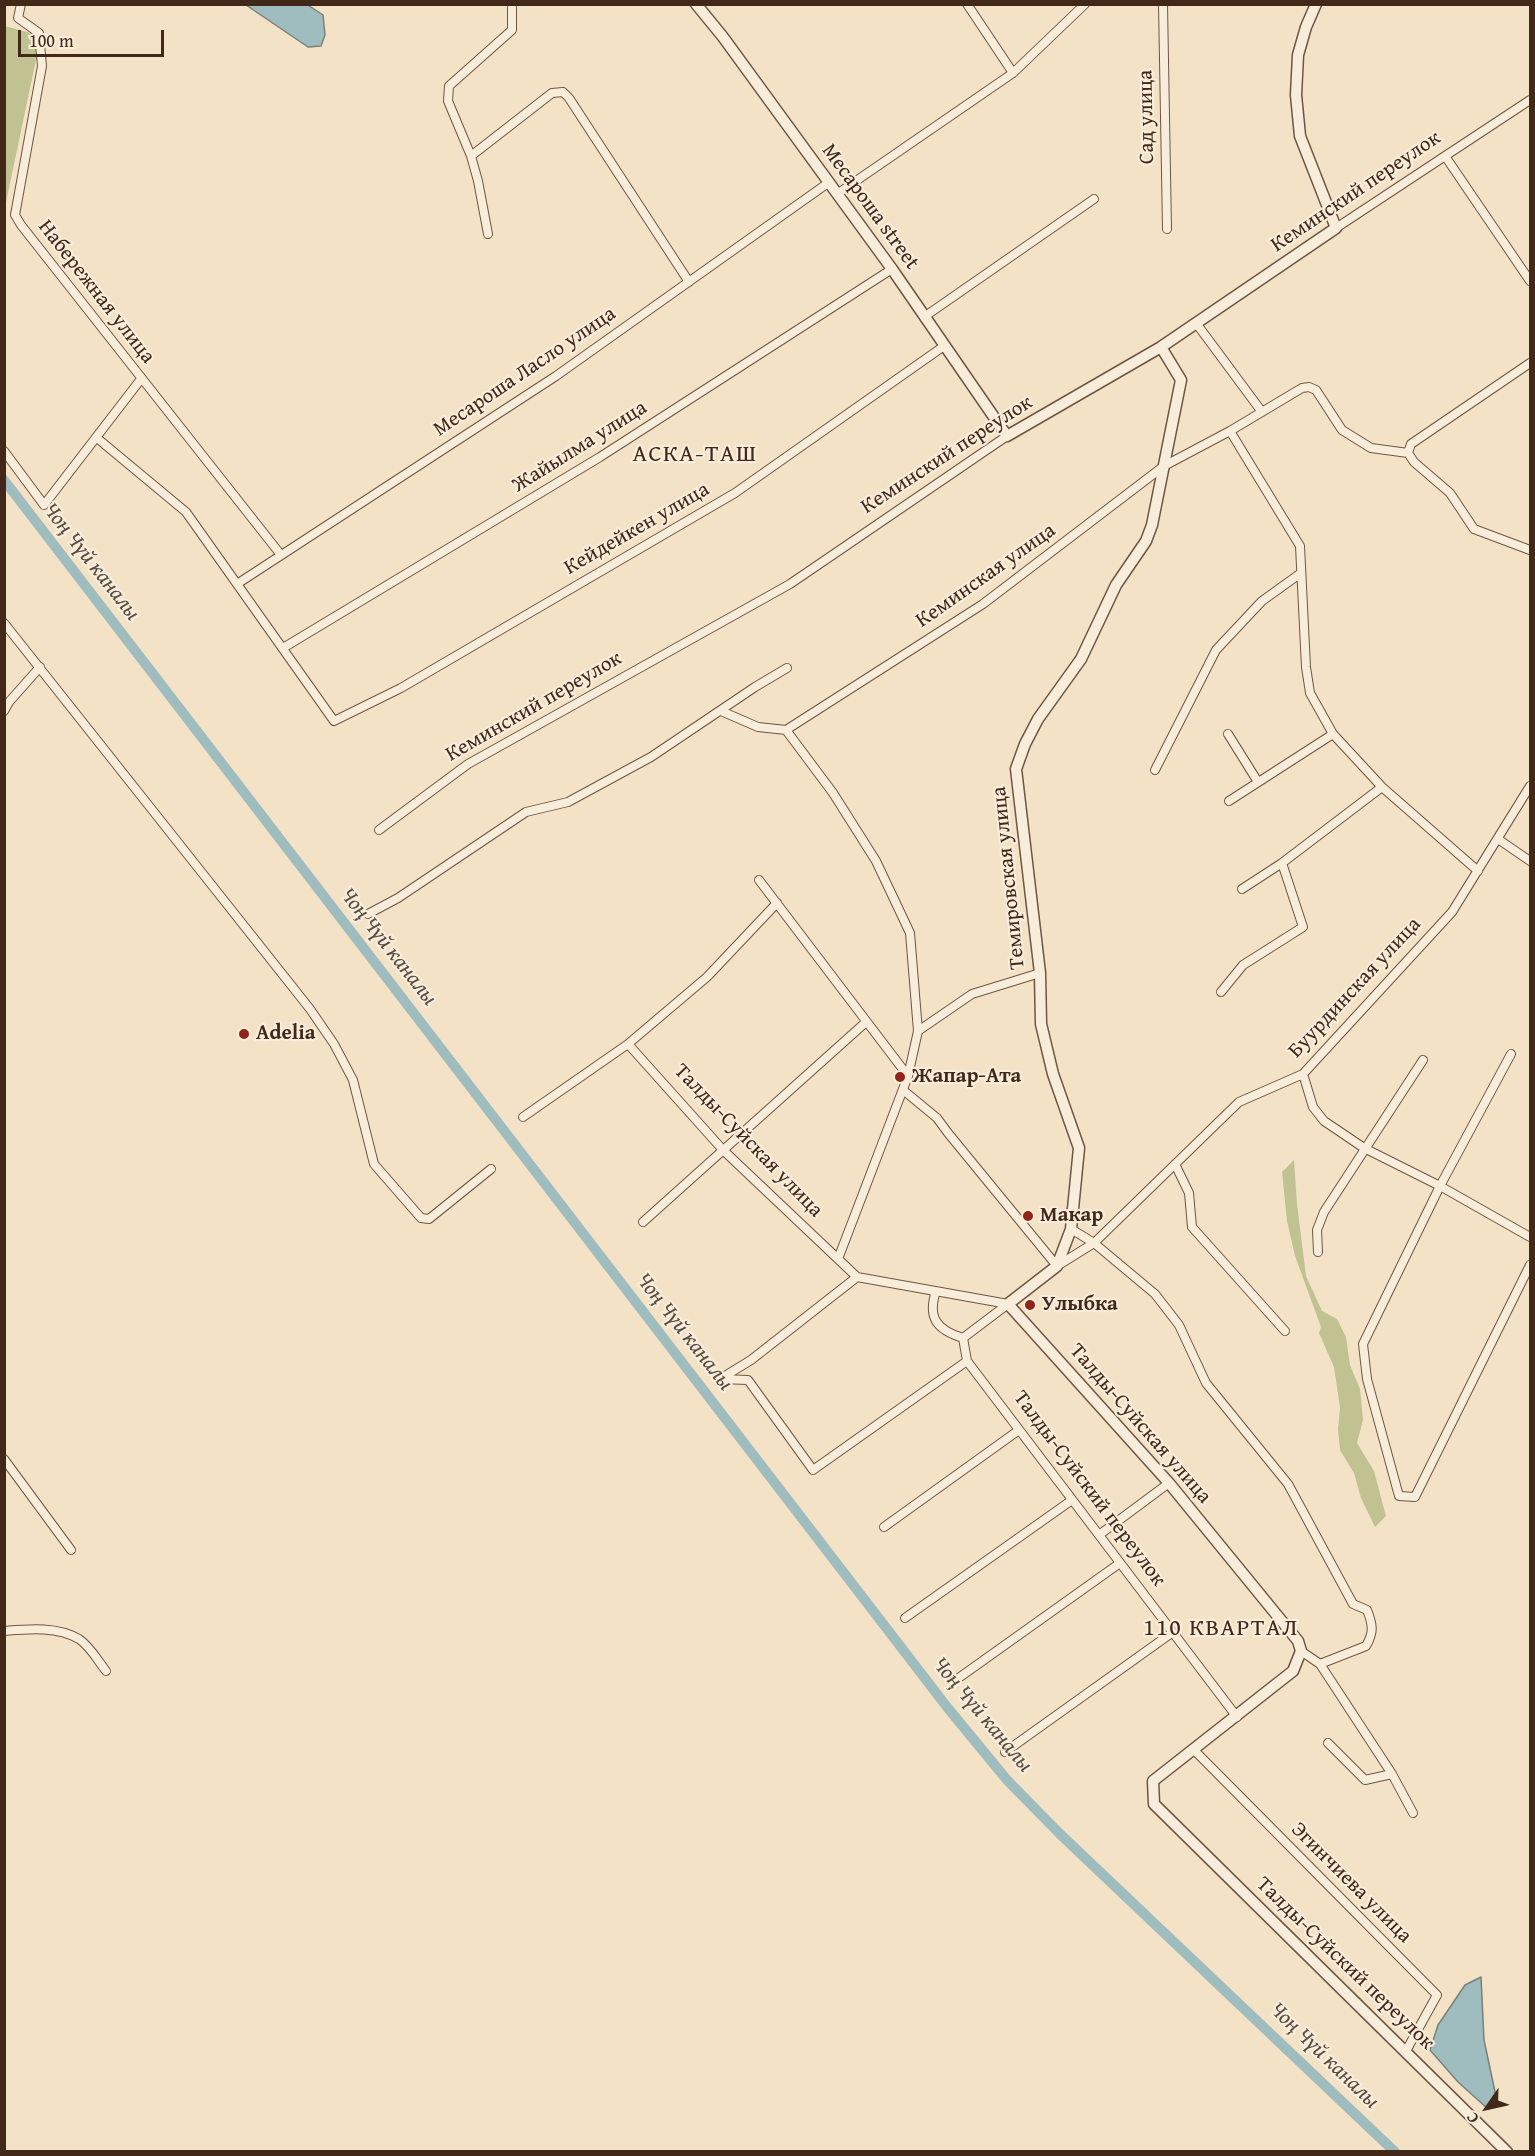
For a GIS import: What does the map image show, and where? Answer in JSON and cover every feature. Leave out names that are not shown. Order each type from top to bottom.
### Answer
[{"type":"street","name":"Набережная улица","points":[[21,4],[18,18],[39,33],[42,66],[15,215],[141,379],[281,555]]},
{"type":"street","points":[[488,234],[471,156],[448,100],[449,86],[512,30],[512,4]]},
{"type":"street","name":"Месароша street","points":[[696,4],[723,37],[892,269],[1007,436]]},
{"type":"street","points":[[967,4],[1013,73]]},
{"type":"street","points":[[837,194],[1013,73],[1085,4]]},
{"type":"street","name":"Сад улица","points":[[1163,4],[1167,229]]},
{"type":"street","points":[[1316,4],[1298,55],[1296,95],[1300,136],[1336,228]]},
{"type":"street","points":[[471,156],[552,93],[563,92],[689,282]]},
{"type":"street","name":"Кеминский переулок","points":[[379,830],[468,764],[789,584],[1007,436],[1161,347],[1530,100]]},
{"type":"street","points":[[1445,156],[1530,281]]},
{"type":"street","name":"Месароша Ласло улица","points":[[237,584],[556,376],[828,183]]},
{"type":"street","points":[[924,317],[1094,199]]},
{"type":"street","name":"Жайылма улица","points":[[283,648],[600,458],[892,269]]},
{"type":"street","points":[[1196,323],[1262,412]]},
{"type":"street","name":"Кейдейкен улица","points":[[283,648],[334,721],[401,688],[735,493],[944,346]]},
{"type":"street","name":"Темировская улица","points":[[1057,1266],[1071,1228],[1079,1148],[1050,1064],[1041,1023],[1040,973],[1016,769],[1025,744],[1038,719],[1082,659],[1116,585],[1146,541],[1152,525],[1181,380],[1161,347]]},
{"type":"street","points":[[1530,363],[1411,444],[1408,453],[1414,462],[1450,493],[1474,529],[1530,550]]},
{"type":"street","points":[[4,451],[44,505],[141,379]]},
{"type":"street","name":"Кеминская улица","points":[[786,730],[983,604],[1164,466],[1230,431],[1302,388],[1309,387],[1316,390],[1342,430],[1371,448],[1408,453]]},
{"type":"street","points":[[1230,431],[1300,546],[1306,667],[1310,693],[1333,734],[1382,787],[1478,871]]},
{"type":"street","points":[[97,438],[186,512],[283,648]]},
{"type":"street","points":[[1155,770],[1216,650],[1262,601],[1301,573]]},
{"type":"street","points":[[4,623],[310,1009],[334,1044],[353,1080],[374,1164],[421,1218],[429,1220],[491,1169]]},
{"type":"street","points":[[4,711],[9,702],[40,667]]},
{"type":"street","points":[[368,914],[398,898],[526,812],[568,802],[651,757],[787,668]]},
{"type":"street","points":[[722,711],[758,727],[786,730],[833,793],[876,861],[910,933],[918,1031],[909,1076],[838,1259]]},
{"type":"street","points":[[1228,734],[1258,782]]},
{"type":"street","points":[[1229,801],[1333,734]]},
{"type":"street","name":"Буурдинская улица","points":[[963,1338],[1057,1266],[1094,1243],[1239,1102],[1303,1074],[1452,912],[1530,786]]},
{"type":"street","points":[[1242,889],[1282,863],[1382,787]]},
{"type":"street","points":[[1498,839],[1530,861]]},
{"type":"street","points":[[1221,992],[1243,965],[1303,927],[1282,863]]},
{"type":"street","points":[[759,880],[909,1076]]},
{"type":"street","points":[[523,1118],[628,1044],[707,977],[777,903]]},
{"type":"street","points":[[918,1031],[972,994],[1040,973]]},
{"type":"street","points":[[643,1222],[866,1022]]},
{"type":"street","name":"Талды-Суйская улица","points":[[628,1044],[723,1150],[857,1277]]},
{"type":"street","points":[[1511,1054],[1440,1186],[1363,1344],[1367,1379],[1399,1496],[1415,1497],[1530,1265]]},
{"type":"street","points":[[1318,1252],[1317,1230],[1324,1212],[1423,1060]]},
{"type":"street","points":[[1303,1074],[1313,1107],[1324,1121],[1364,1148],[1440,1186],[1530,1237]]},
{"type":"street","points":[[903,1090],[937,1118],[1057,1266]]},
{"type":"street","points":[[1175,1164],[1189,1193],[1192,1227],[1285,1331]]},
{"type":"street","points":[[1071,1228],[1094,1243],[1155,1294],[1179,1325],[1206,1383],[1288,1484],[1353,1605],[1367,1610],[1373,1633],[1366,1646],[1320,1664]]},
{"type":"street","points":[[967,1361],[813,1470],[748,1380],[720,1379],[750,1360],[857,1277],[1008,1304]]},
{"type":"street","points":[[936,1291],[931,1305],[936,1322],[946,1333],[963,1338]]},
{"type":"street","name":"Талды-Суйская улица","points":[[1008,1304],[1169,1483],[1298,1641],[1301,1651],[1320,1664],[1392,1774],[1413,1813]]},
{"type":"street","name":"Талды-Суйский переулок","points":[[963,1338],[967,1361],[1237,1717]]},
{"type":"street","points":[[884,1527],[1019,1430]]},
{"type":"street","points":[[4,1460],[71,1550]]},
{"type":"street","points":[[1099,1535],[1169,1483]]},
{"type":"street","points":[[905,1618],[1072,1500]]},
{"type":"street","points":[[953,1682],[1120,1563]]},
{"type":"street","points":[[4,1630],[37,1628],[78,1638],[106,1671]]},
{"type":"street","points":[[1005,1752],[1173,1632]]},
{"type":"street","points":[[1194,1750],[1293,1671],[1301,1651]]},
{"type":"street","points":[[1328,1743],[1365,1780],[1392,1774]]},
{"type":"street","name":"Талды-Суйский переулок","points":[[1194,1750],[1153,1781],[1154,1804],[1507,2151]]},
{"type":"street","name":"Эгинчиева улица","points":[[1194,1750],[1437,1995],[1406,2051]]},
{"type":"green space","points":[[4,26],[41,36],[5,207]]},
{"type":"green space","points":[[1294,1160],[1306,1276],[1322,1311],[1337,1319],[1346,1337],[1350,1365],[1360,1389],[1363,1420],[1357,1443],[1374,1471],[1386,1516],[1375,1527],[1361,1498],[1354,1473],[1340,1450],[1338,1429],[1340,1408],[1334,1367],[1319,1333],[1321,1327],[1295,1256],[1287,1221],[1282,1172]]},
{"type":"water","points":[[246,5],[308,5],[323,15],[325,35],[321,46],[308,47]]},
{"type":"water","points":[[1481,1977],[1484,2040],[1498,2106],[1488,2109],[1458,2082],[1430,2050],[1438,2025],[1465,1985]]},
{"type":"waterway","name":"Чоң Чүй каналы","points":[[4,480],[947,1707],[1007,1780],[1060,1834],[1395,2152]]},
{"type":"place","name":"Adelia","points":[[244,1034]]},
{"type":"place","name":"Жапар-Ата","points":[[900,1077]]},
{"type":"place","name":"Макар","points":[[1028,1216]]},
{"type":"place","name":"Улыбка","points":[[1030,1305]]},
{"type":"district","name":"АСКА-ТАШ","points":[[695,455]]},
{"type":"district","name":"110 КВАРТАЛ","points":[[1221,1629]]}]
